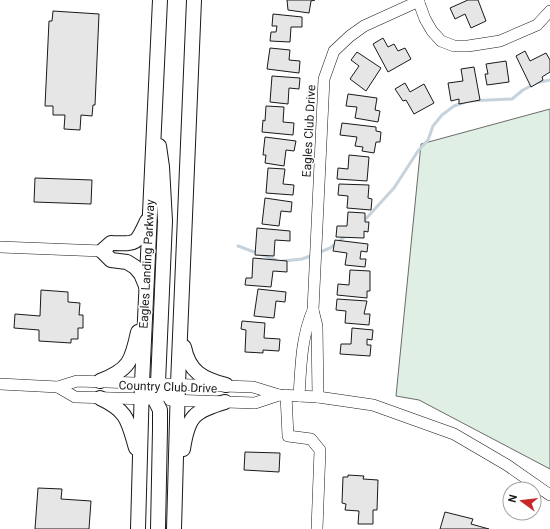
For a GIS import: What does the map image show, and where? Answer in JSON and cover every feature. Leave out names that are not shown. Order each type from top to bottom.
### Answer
[{"type":"main road","name":"Eagles Landing Parkway","points":[[138,529],[140,462],[148,399],[142,382],[160,0]]},
{"type":"main road","points":[[174,529],[178,384],[194,0]]},
{"type":"main road","points":[[154,116],[162,167],[165,221],[158,383],[161,392],[178,400]]},
{"type":"main road","points":[[100,381],[117,374],[128,363],[133,354],[146,284],[135,266],[127,262],[111,260],[102,251],[111,243],[131,243],[139,238],[149,215]]},
{"type":"main road","points":[[181,332],[188,363],[197,373],[210,381],[226,386]]},
{"type":"main road","points":[[100,398],[112,404],[126,417],[140,462]]},
{"type":"main road","points":[[148,399],[160,410],[158,529]]},
{"type":"main road","points":[[175,505],[188,426],[198,412],[205,408],[225,402]]},
{"type":"street","name":"Eagles Club Drive","points":[[312,310],[324,79],[334,51],[350,36],[364,26],[419,0],[425,19],[432,31],[441,41],[454,46],[468,46],[500,41],[537,25],[550,11]]},
{"type":"street","points":[[0,247],[102,251]]},
{"type":"street","points":[[299,396],[301,355],[306,327],[312,310]]},
{"type":"street","points":[[312,310],[317,326],[318,397]]},
{"type":"street","name":"Country Club Drive","points":[[0,384],[58,387],[77,380],[253,387],[283,395],[318,397],[373,405],[454,434],[507,465],[550,495]]},
{"type":"street","name":"Country Club Drive","points":[[58,387],[75,397],[100,398],[255,403],[283,395]]},
{"type":"street","points":[[283,395],[288,436],[312,439],[320,450],[317,529]]},
{"type":"green space","points":[[550,109],[550,469],[419,400],[396,396],[421,144]]},
{"type":"building","points":[[287,0],[315,0],[311,1],[309,13],[288,10]]},
{"type":"building","points":[[468,0],[478,0],[486,21],[471,28],[465,14],[455,19],[450,8]]},
{"type":"building","points":[[53,11],[99,14],[95,105],[93,105],[92,116],[81,115],[80,130],[64,129],[65,115],[53,115],[53,106],[45,106],[49,21],[52,21]]},
{"type":"building","points":[[273,14],[302,17],[302,27],[291,27],[290,42],[270,41],[271,32],[276,32],[277,26],[272,26]]},
{"type":"building","points":[[383,38],[388,47],[394,44],[398,51],[405,48],[411,59],[388,72],[373,44]]},
{"type":"building","points":[[270,48],[290,50],[289,60],[300,61],[299,73],[267,69]]},
{"type":"building","points":[[525,51],[530,61],[546,53],[550,60],[550,72],[542,77],[543,80],[531,87],[516,56]]},
{"type":"building","points":[[357,52],[381,68],[366,91],[350,79],[359,66],[351,60]]},
{"type":"building","points":[[506,61],[509,82],[487,85],[485,74],[488,74],[486,64]]},
{"type":"building","points":[[474,67],[480,100],[459,104],[459,99],[451,101],[448,83],[463,81],[461,69]]},
{"type":"building","points":[[272,76],[300,78],[299,89],[289,88],[288,104],[270,102]]},
{"type":"building","points":[[405,83],[410,92],[424,84],[434,103],[414,114],[406,100],[403,101],[395,89]]},
{"type":"building","points":[[348,94],[377,98],[375,110],[380,111],[378,122],[355,118],[357,107],[346,106]]},
{"type":"building","points":[[266,106],[284,107],[283,122],[294,123],[293,135],[262,132],[263,120],[265,121]]},
{"type":"building","points":[[342,123],[376,127],[376,131],[381,132],[380,142],[376,142],[374,153],[362,151],[363,147],[355,146],[357,137],[340,135]]},
{"type":"building","points":[[265,137],[296,141],[294,151],[286,150],[284,166],[265,163],[266,155],[263,155]]},
{"type":"building","points":[[349,155],[369,157],[367,181],[337,179],[338,168],[348,169]]},
{"type":"building","points":[[268,168],[285,169],[283,184],[294,185],[293,195],[266,193]]},
{"type":"building","points":[[35,178],[92,180],[91,204],[34,202]]},
{"type":"building","points":[[339,184],[369,185],[368,198],[372,199],[371,210],[347,208],[348,196],[338,195]]},
{"type":"building","points":[[265,198],[292,202],[291,212],[281,211],[279,226],[262,224]]},
{"type":"building","points":[[348,212],[365,213],[365,222],[369,222],[368,232],[364,231],[364,238],[336,237],[337,226],[347,226]]},
{"type":"building","points":[[257,228],[290,231],[290,241],[275,240],[274,256],[255,255]]},
{"type":"building","points":[[335,240],[368,244],[367,252],[361,251],[360,259],[366,259],[365,267],[345,265],[347,253],[333,251]]},
{"type":"building","points":[[253,258],[287,261],[287,272],[273,271],[271,287],[245,285],[246,278],[252,278]]},
{"type":"building","points":[[350,270],[370,271],[370,291],[367,291],[367,298],[337,295],[338,284],[349,285]]},
{"type":"building","points":[[258,289],[286,292],[285,302],[276,301],[274,318],[254,316]]},
{"type":"building","points":[[41,290],[68,292],[68,302],[80,303],[79,315],[83,315],[83,328],[78,328],[78,339],[71,339],[71,343],[39,341],[39,330],[14,328],[15,314],[40,316]]},
{"type":"building","points":[[337,299],[367,301],[364,314],[370,314],[369,325],[345,323],[346,311],[336,310]]},
{"type":"building","points":[[242,321],[265,323],[264,338],[280,339],[279,351],[263,350],[263,353],[245,352],[246,330],[241,329]]},
{"type":"building","points":[[352,328],[373,330],[372,340],[367,339],[367,345],[371,345],[370,356],[340,354],[341,344],[351,344]]},
{"type":"building","points":[[245,452],[280,453],[279,472],[244,470]]},
{"type":"building","points":[[348,475],[364,476],[363,479],[378,480],[377,510],[373,510],[373,524],[358,524],[359,511],[345,510],[346,504],[342,503],[343,477],[348,477]]},
{"type":"building","points":[[38,488],[62,489],[61,499],[91,501],[89,529],[35,529]]},
{"type":"building","points":[[445,512],[473,519],[471,524],[489,529],[440,529]]},
{"type":"waterway","points":[[362,223],[394,188],[418,151],[428,140],[433,126],[442,115],[454,106],[468,101],[512,99],[523,90],[536,83],[550,80]]},
{"type":"waterway","points":[[318,253],[330,248],[347,235]]},
{"type":"waterway","points":[[238,246],[276,260]]},
{"type":"waterway","points":[[283,261],[302,259],[313,255]]}]
